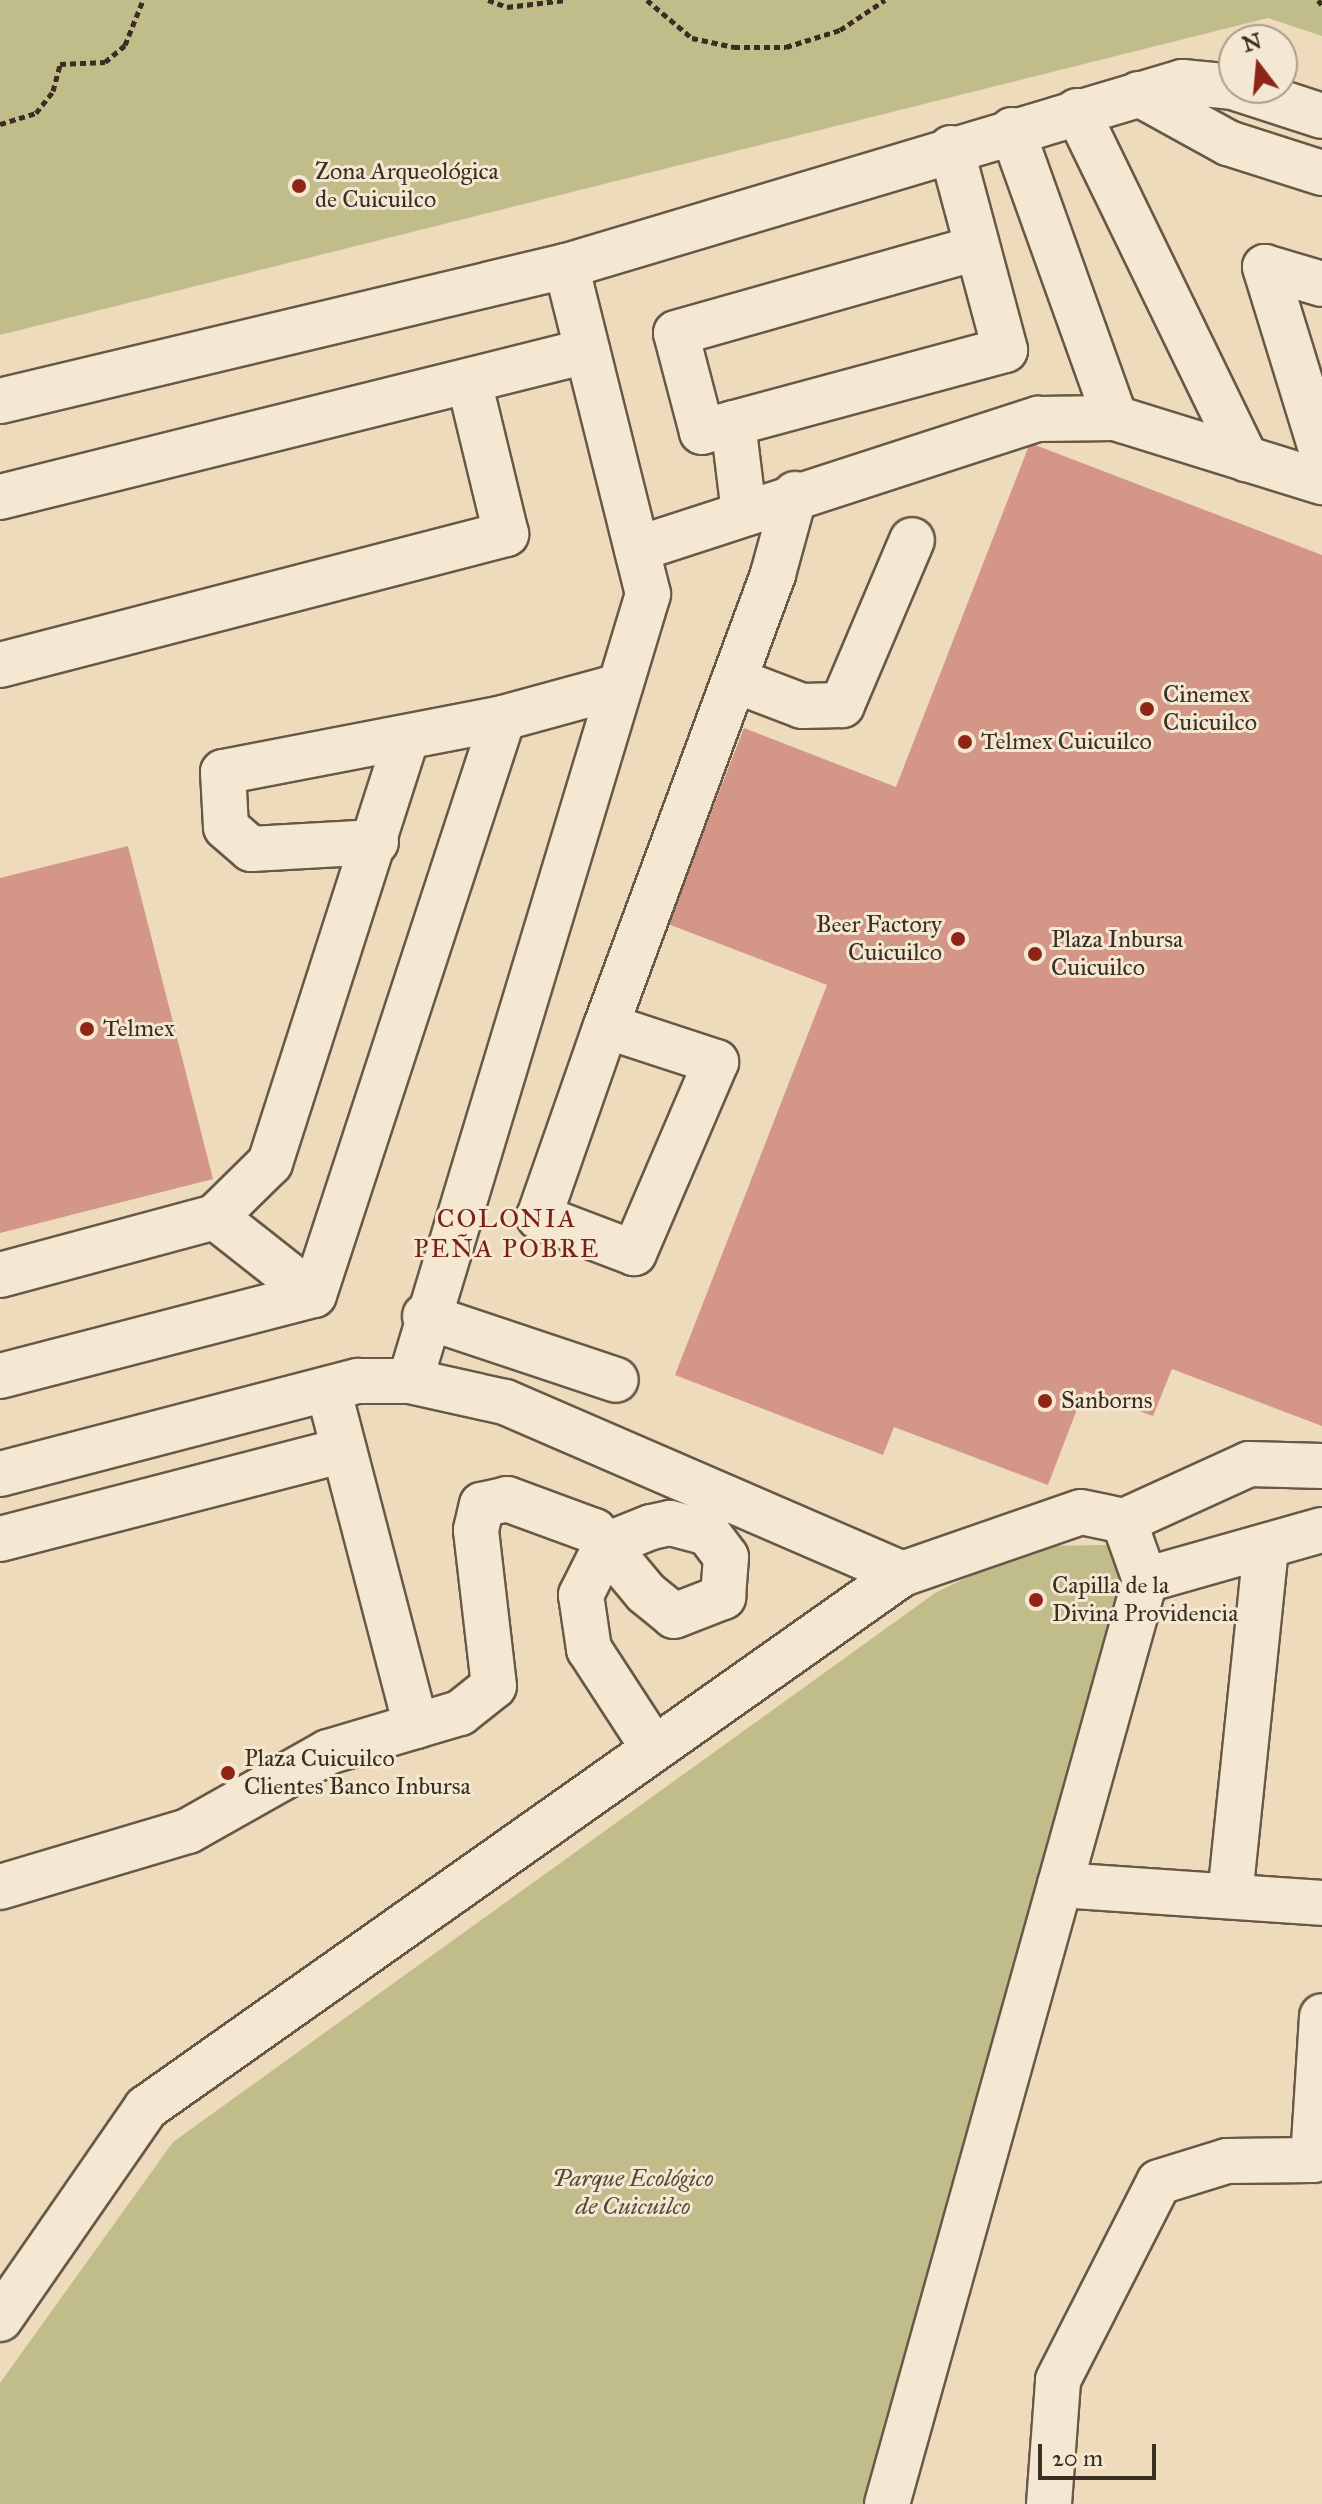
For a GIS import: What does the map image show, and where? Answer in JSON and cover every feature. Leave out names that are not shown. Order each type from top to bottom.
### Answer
[{"type":"street","points":[[0,401],[566,266],[951,148],[1182,82],[1218,86]]},
{"type":"street","points":[[1139,94],[1228,143],[1322,173]]},
{"type":"street","points":[[1285,104],[1322,116]]},
{"type":"street","points":[[1077,111],[1246,459]]},
{"type":"street","points":[[1012,130],[1115,418]]},
{"type":"street","points":[[951,148],[1005,350],[702,432],[676,333],[976,248]]},
{"type":"street","points":[[410,1381],[425,1316],[648,594],[566,266]]},
{"type":"street","points":[[1322,284],[1265,267],[1322,452]]},
{"type":"street","points":[[0,497],[587,351]]},
{"type":"street","points":[[0,665],[506,534],[469,381]]},
{"type":"street","points":[[637,549],[795,494],[1038,419],[1115,418],[1322,482]]},
{"type":"street","points":[[733,423],[744,513]]},
{"type":"street","points":[[606,1026],[716,1062],[634,1253],[539,1217],[606,1026],[734,680],[795,494]]},
{"type":"street","points":[[734,680],[802,706],[842,705],[912,540]]},
{"type":"street","points":[[376,842],[251,849],[226,827],[223,772],[503,718],[620,686]]},
{"type":"street","points":[[314,1295],[503,718]]},
{"type":"street","points":[[0,1275],[215,1217],[270,1163],[376,842],[407,737]]},
{"type":"street","points":[[215,1217],[314,1295]]},
{"type":"street","points":[[0,1376],[314,1295]]},
{"type":"street","points":[[425,1316],[616,1380]]},
{"type":"street","points":[[0,1474],[328,1389],[410,1381],[505,1402],[902,1574]]},
{"type":"street","points":[[328,1389],[416,1726]]},
{"type":"street","points":[[0,1539],[344,1450]]},
{"type":"street","points":[[0,2319],[146,2108],[902,1574],[1081,1512],[1124,1521],[1249,1464],[1322,1466]]},
{"type":"street","points":[[0,1887],[188,1831],[328,1752],[460,1713],[494,1686],[476,1530],[482,1505],[507,1499],[594,1531],[606,1545],[581,1595],[589,1649],[654,1749]]},
{"type":"street","points":[[887,2504],[1145,1580],[1124,1521]]},
{"type":"street","points":[[1145,1580],[1322,1530]]},
{"type":"street","points":[[1230,1896],[1266,1547]]},
{"type":"street","points":[[1060,1885],[1322,1903]]},
{"type":"street","points":[[1049,2504],[1058,2380],[1159,2182],[1227,2161],[1313,2160],[1322,2016]]},
{"type":"path","points":[[0,124],[36,113],[53,91],[60,64],[105,62],[125,45],[143,0]]},
{"type":"path","points":[[488,0],[507,7],[566,0]]},
{"type":"path","points":[[647,0],[692,38],[734,47],[786,47],[840,30],[885,0]]},
{"type":"path","points":[[1318,0],[1322,5]]},
{"type":"green space","name":"Zona Arqueológica de Cuicuilco","points":[[0,0],[1322,0],[1322,36],[1298,28],[1298,24],[1268,18],[1244,24],[1218,24],[1218,30],[0,335]]},
{"type":"green space","name":"Parque Ecológico de Cuicuilco","points":[[1109,1545],[1123,1590],[869,2504],[0,2504],[0,2383],[173,2142],[935,1593],[1031,1546]]},
{"type":"building","name":"Plaza Inbursa Cuicuilco","points":[[1030,443],[1322,555],[1322,1426],[1172,1369],[1153,1416],[1084,1391],[1048,1485],[894,1427],[883,1455],[675,1375],[827,985],[668,924],[744,728],[896,787]]},
{"type":"building","name":"Telmex","points":[[128,846],[213,1179],[0,1233],[0,878]]},
{"type":"place","name":"Zona Arqueológica de Cuicuilco","points":[[299,186]]},
{"type":"place","name":"Cinemex Cuicuilco","points":[[1147,709]]},
{"type":"place","name":"Telmex Cuicuilco","points":[[965,742]]},
{"type":"place","name":"Beer Factory Cuicuilco","points":[[958,939]]},
{"type":"place","name":"Plaza Inbursa Cuicuilco","points":[[1035,954]]},
{"type":"place","name":"Telmex","points":[[87,1029]]},
{"type":"place","name":"Sanborns","points":[[1045,1401]]},
{"type":"place","name":"Capilla de la Divina Providencia","points":[[1036,1600]]},
{"type":"place","name":"Plaza Cuicuilco Clientes Banco Inbursa","points":[[228,1773]]},
{"type":"district","name":"COLONIA PEÑA POBRE","points":[[507,1234]]}]
